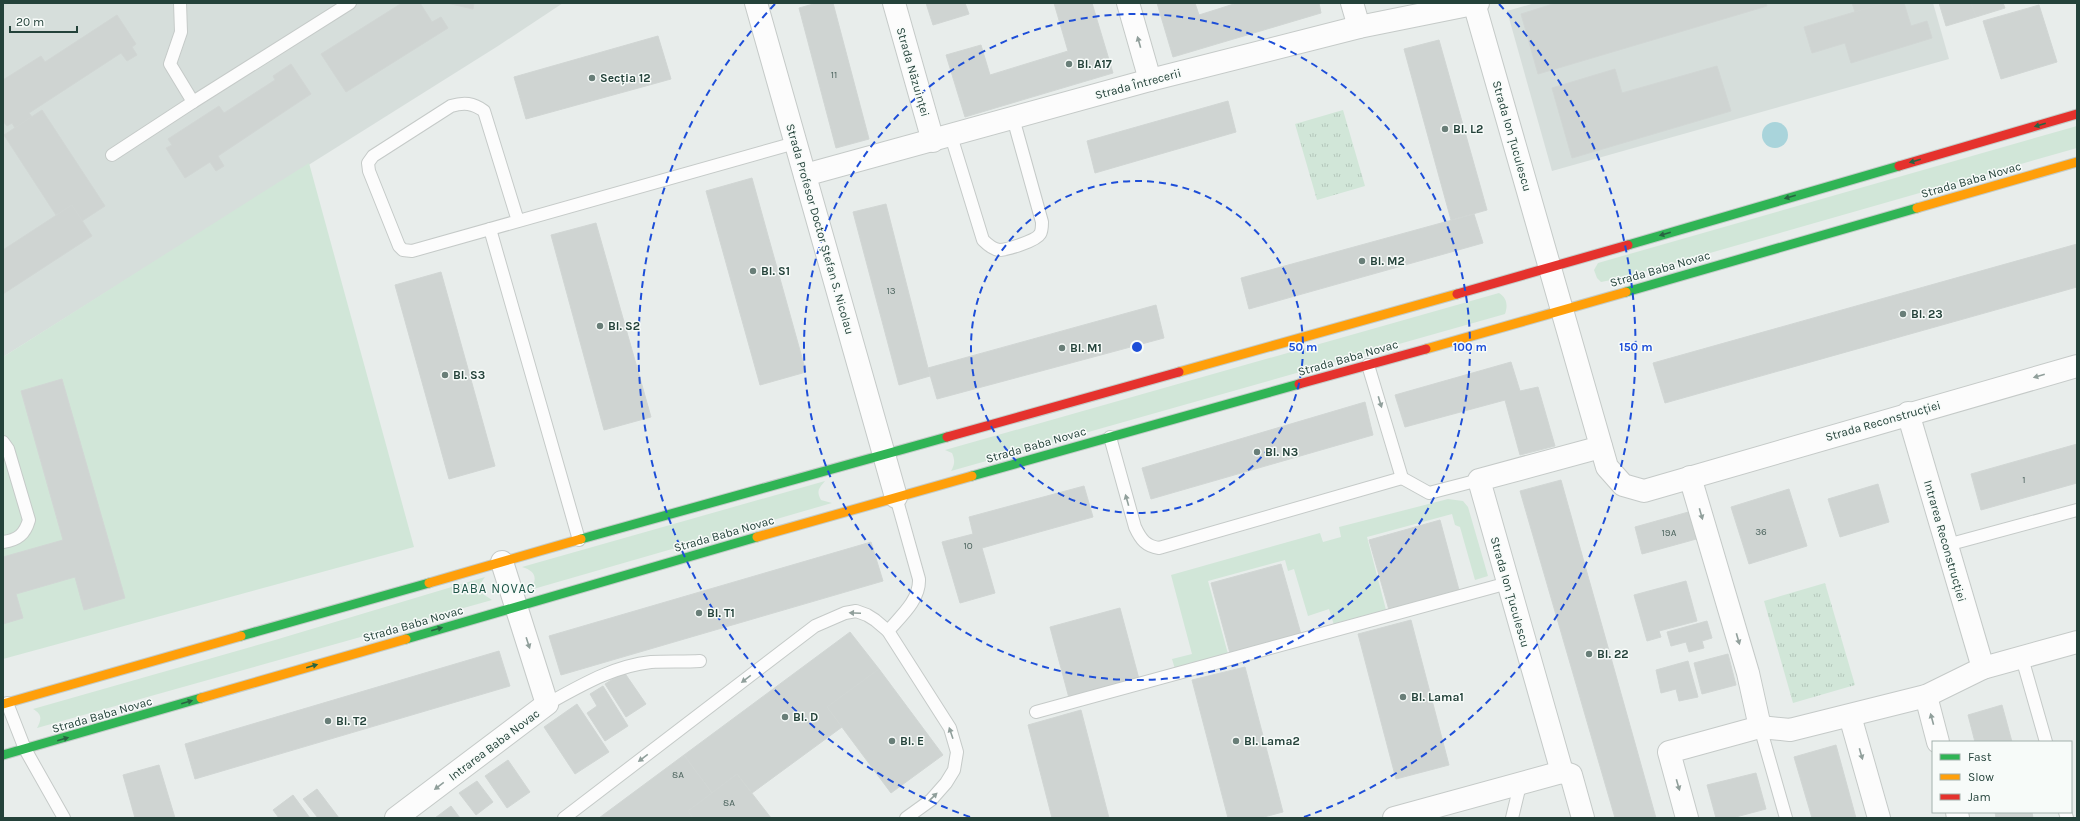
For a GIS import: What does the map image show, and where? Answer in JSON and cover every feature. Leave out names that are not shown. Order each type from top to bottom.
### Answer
[{"type":"main road","points":[[5,703],[1549,268],[2077,114]]},
{"type":"main road","name":"Strada Baba Novac","points":[[3,755],[25,750],[516,606],[896,497],[1368,365],[2077,162]]},
{"type":"street","name":"Strada Profesor Doctor Ștefan S. Nicolau","points":[[756,3],[896,497]]},
{"type":"street","name":"Strada Năzuinței","points":[[894,3],[942,138]]},
{"type":"street","points":[[1128,3],[1150,80]]},
{"type":"street","points":[[1352,3],[1359,27]]},
{"type":"street","name":"Strada Întrecerii","points":[[805,175],[1150,80],[1359,27],[1475,3]]},
{"type":"street","name":"Strada Ion Țuculescu","points":[[1475,3],[1561,310]]},
{"type":"street","points":[[1561,310],[1607,467],[1623,485],[1644,491],[1690,477],[1748,673],[1760,728]]},
{"type":"street","name":"Strada Reconstrucției","points":[[1690,477],[1908,413],[2077,366]]},
{"type":"street","name":"Intrarea Reconstrucției","points":[[1908,413],[1982,668]]},
{"type":"street","points":[[1479,480],[1601,447]]},
{"type":"street","name":"Strada Ion Țuculescu","points":[[1479,480],[1562,772],[1571,775],[1583,818]]},
{"type":"street","name":"Intrarea Baba Novac","points":[[396,818],[548,704],[502,562]]},
{"type":"street","points":[[1687,818],[1669,752],[1760,728],[1790,730],[1926,696],[1982,668],[2077,642]]},
{"type":"street","points":[[1926,696],[1938,741]]},
{"type":"street","points":[[1850,716],[1879,818]]},
{"type":"street","points":[[1394,818],[1520,785],[1562,772]]},
{"type":"lane","points":[[180,3],[181,32],[170,64],[193,102]]},
{"type":"lane","points":[[112,155],[350,3]]},
{"type":"lane","points":[[518,221],[484,111],[475,104],[462,103],[451,106],[373,156],[368,163],[369,171],[399,246],[403,250],[412,251],[795,143]]},
{"type":"lane","points":[[942,138],[983,240],[990,246],[999,250],[1013,247],[1036,239],[1040,234],[1042,222],[1013,118]]},
{"type":"lane","points":[[490,229],[580,540]]},
{"type":"lane","points":[[1368,365],[1402,478],[1429,493],[1479,480]]},
{"type":"lane","points":[[1110,437],[1139,537],[1148,546],[1159,548],[1402,478]]},
{"type":"lane","points":[[3,442],[8,449],[29,520],[22,535],[13,540],[3,542]]},
{"type":"lane","points":[[888,631],[917,596],[920,588],[920,579],[896,497]]},
{"type":"lane","points":[[1947,545],[2077,510]]},
{"type":"lane","points":[[1036,712],[1508,583]]},
{"type":"lane","points":[[564,818],[815,626],[845,613],[856,611],[867,615],[888,631],[950,728],[957,752],[954,770],[946,783],[931,800],[906,818]]},
{"type":"lane","points":[[2022,658],[2046,741]]},
{"type":"lane","points":[[548,704],[596,678],[623,668],[650,662],[700,661]]},
{"type":"lane","points":[[5,703],[25,750],[64,818]]},
{"type":"lane","points":[[1760,728],[1786,818]]},
{"type":"lane","points":[[1512,818],[1520,785]]},
{"type":"shaded area","points":[[3,3],[563,3],[498,46],[3,357]]},
{"type":"shaded area","points":[[1535,3],[1933,3],[1949,59],[1552,171],[1507,11]]},
{"type":"green space","points":[[1343,110],[1365,186],[1317,200],[1295,124]]},
{"type":"green space","points":[[2077,126],[2077,148],[1626,277],[1601,282],[1597,278],[1594,270],[1598,263]]},
{"type":"green space","points":[[309,163],[414,547],[3,659],[3,357]]},
{"type":"green space","points":[[1499,293],[1504,297],[1506,302],[1505,314],[951,471],[954,464],[954,458],[952,453],[945,450]]},
{"type":"green space","points":[[825,481],[819,490],[819,497],[821,500],[832,503],[530,590],[535,579],[533,573],[522,567]]},
{"type":"green space","points":[[1448,499],[1463,501],[1468,507],[1488,576],[1475,580],[1460,527],[1455,525],[1452,514],[1367,537],[1386,610],[1334,625],[1329,609],[1308,616],[1294,569],[1288,571],[1285,560],[1208,581],[1228,654],[1175,669],[1172,659],[1192,654],[1171,575],[1320,533],[1323,542],[1341,537],[1339,527]]},
{"type":"green space","points":[[485,577],[480,584],[480,592],[492,600],[37,728],[40,722],[40,715],[33,709],[275,640]]},
{"type":"green space","points":[[1825,583],[1855,685],[1793,703],[1764,601]]},
{"type":"water","points":[[1775,122],[1784,126],[1788,135],[1784,144],[1775,148],[1766,144],[1762,135],[1766,126]]},
{"type":"building","points":[[402,3],[420,3],[432,22],[441,17],[448,28],[346,92],[321,54]]},
{"type":"building","points":[[447,3],[474,3],[473,9]]},
{"type":"building","points":[[817,3],[833,3],[869,139],[836,148],[799,8]]},
{"type":"building","points":[[926,3],[965,3],[969,14],[933,25]]},
{"type":"building","name":"Bl. A17","points":[[1054,3],[1092,3],[1113,73],[965,117],[946,55],[981,45],[990,75],[1068,51]]},
{"type":"building","points":[[1157,3],[1195,3],[1199,15],[1237,3],[1319,3],[1321,13],[1173,57]]},
{"type":"building","points":[[1556,3],[1766,3],[1767,6],[1538,74],[1521,14]]},
{"type":"building","points":[[1852,3],[1885,3],[1855,12]]},
{"type":"building","points":[[1885,3],[1904,3],[1911,26],[1927,21],[1932,38],[1851,63],[1845,43],[1812,53],[1804,27]]},
{"type":"building","points":[[1939,3],[1971,3],[1976,17],[1946,26]]},
{"type":"building","points":[[1971,3],[2003,3],[2005,8],[1976,17]]},
{"type":"building","points":[[2039,5],[2057,62],[2001,79],[1983,21]]},
{"type":"building","points":[[117,15],[136,44],[132,47],[137,55],[127,61],[121,53],[29,113],[32,117],[15,128],[12,123],[7,126],[3,121],[3,80],[41,56],[45,62]]},
{"type":"building","name":"Secția 12","points":[[658,36],[671,79],[526,119],[514,77]]},
{"type":"building","name":"Bl. L2","points":[[1439,40],[1487,210],[1451,220],[1404,49]]},
{"type":"building","points":[[291,64],[311,94],[218,156],[224,166],[216,171],[210,162],[185,178],[166,148],[172,145],[168,139],[219,106],[224,113],[275,80],[273,76]]},
{"type":"building","points":[[1717,66],[1731,111],[1572,158],[1552,88],[1615,69],[1622,93]]},
{"type":"building","points":[[1228,101],[1236,132],[1095,173],[1087,141]]},
{"type":"building","points":[[42,110],[105,206],[82,221],[72,205],[56,215],[4,135]]},
{"type":"building","name":"Bl. S1","points":[[752,178],[806,372],[760,385],[706,191]]},
{"type":"building","points":[[886,204],[930,376],[899,385],[853,212]]},
{"type":"building","points":[[72,205],[92,236],[3,294],[3,250]]},
{"type":"building","name":"Bl. M2","points":[[1474,214],[1483,243],[1249,309],[1241,278]]},
{"type":"building","name":"Bl. S2","points":[[596,223],[651,417],[604,430],[551,235]]},
{"type":"building","name":"Bl. 23","points":[[2077,244],[2077,287],[1665,403],[1653,363]]},
{"type":"building","name":"Bl. S3","points":[[441,272],[495,466],[449,479],[395,285]]},
{"type":"building","name":"Bl. M1","points":[[1156,305],[1164,338],[937,399],[928,368]]},
{"type":"building","points":[[1511,362],[1520,391],[1538,387],[1555,446],[1520,455],[1505,400],[1405,427],[1395,395]]},
{"type":"building","points":[[62,379],[125,598],[84,610],[75,577],[16,594],[23,618],[3,624],[3,557],[63,540],[21,391]]},
{"type":"building","name":"Bl. N3","points":[[1365,402],[1373,435],[1151,499],[1142,468]]},
{"type":"building","points":[[2077,444],[2077,483],[1981,510],[1971,474]]},
{"type":"building","name":"Bl. 22","points":[[1561,480],[1656,818],[1615,818],[1520,491]]},
{"type":"building","points":[[1878,484],[1889,522],[1840,537],[1828,499]]},
{"type":"building","points":[[1084,486],[1093,517],[982,548],[995,593],[960,603],[942,542],[973,534],[969,517]]},
{"type":"building","points":[[1789,489],[1807,546],[1749,564],[1731,507]]},
{"type":"building","points":[[1692,511],[1700,538],[1642,554],[1635,527]]},
{"type":"building","points":[[1440,520],[1459,590],[1389,610],[1369,540]]},
{"type":"building","name":"Bl. T1","points":[[871,542],[883,581],[561,675],[549,636]]},
{"type":"building","points":[[1281,564],[1301,634],[1230,653],[1211,583]]},
{"type":"building","points":[[1686,581],[1697,621],[1659,631],[1661,637],[1647,641],[1634,595]]},
{"type":"building","points":[[1120,608],[1139,679],[1069,698],[1050,627]]},
{"type":"building","name":"Bl. Lama1","points":[[1411,620],[1449,765],[1396,779],[1358,634]]},
{"type":"building","points":[[1707,621],[1712,638],[1702,641],[1704,648],[1689,652],[1686,642],[1671,646],[1667,632]]},
{"type":"building","name":"Bl. D","points":[[850,632],[879,669],[827,707],[842,727],[752,793],[737,774],[712,793],[684,755]]},
{"type":"building","name":"Bl. T2","points":[[499,651],[510,686],[195,779],[185,744]]},
{"type":"building","points":[[1728,654],[1736,685],[1702,694],[1694,663]]},
{"type":"building","points":[[1688,661],[1698,697],[1679,701],[1676,689],[1661,693],[1656,670]]},
{"type":"building","name":"Bl. Lama2","points":[[1245,667],[1283,812],[1260,818],[1228,818],[1192,680]]},
{"type":"building","name":"Bl. E","points":[[879,669],[943,755],[891,793],[827,707]]},
{"type":"building","points":[[624,672],[646,704],[626,717],[605,684]]},
{"type":"building","points":[[603,686],[628,726],[605,741],[587,713],[597,706],[590,694]]},
{"type":"building","points":[[577,704],[609,752],[575,774],[544,727]]},
{"type":"building","points":[[2002,705],[2012,741],[1975,741],[1968,715]]},
{"type":"building","points":[[1081,710],[1109,818],[1052,818],[1028,725]]},
{"type":"building","points":[[1836,745],[1856,818],[1812,818],[1794,757]]},
{"type":"building","points":[[684,755],[712,793],[688,811],[693,818],[599,818]]},
{"type":"building","points":[[508,760],[530,792],[507,808],[485,776]]},
{"type":"building","points":[[159,765],[175,818],[135,818],[123,775]]},
{"type":"building","points":[[1756,773],[1766,809],[1732,818],[1716,818],[1707,785]]},
{"type":"building","points":[[737,774],[771,818],[693,818],[688,811]]},
{"type":"building","points":[[477,781],[493,802],[476,815],[459,793]]},
{"type":"building","points":[[317,789],[339,818],[318,818],[303,799]]},
{"type":"building","points":[[293,795],[310,818],[279,818],[273,810]]},
{"type":"building","points":[[451,806],[460,818],[435,818]]},
{"type":"building","points":[[1995,813],[2032,813],[2033,818],[1996,818]]},
{"type":"traffic: fast","points":[[1628,245],[1899,166]]},
{"type":"traffic: fast","points":[[1626,292],[1917,208]]},
{"type":"traffic: fast","points":[[972,476],[1299,384]]},
{"type":"traffic: fast","points":[[581,539],[947,437]]},
{"type":"traffic: fast","points":[[406,639],[757,537]]},
{"type":"traffic: fast","points":[[241,636],[429,583]]},
{"type":"traffic: fast","points":[[3,755],[201,698]]},
{"type":"traffic: slow","points":[[1917,208],[2077,162]]},
{"type":"traffic: slow","points":[[1426,349],[1626,292]]},
{"type":"traffic: slow","points":[[1179,372],[1457,294]]},
{"type":"traffic: slow","points":[[757,537],[972,476]]},
{"type":"traffic: slow","points":[[429,583],[581,539]]},
{"type":"traffic: slow","points":[[3,704],[241,636]]},
{"type":"traffic: slow","points":[[201,698],[406,639]]},
{"type":"traffic: jam","points":[[1899,166],[2077,114]]},
{"type":"traffic: jam","points":[[1457,294],[1628,245]]},
{"type":"traffic: jam","points":[[1299,384],[1426,349]]},
{"type":"traffic: jam","points":[[947,437],[1179,372]]},
{"type":"place","name":"Bl. A17","points":[[1069,64]]},
{"type":"place","name":"Secția 12","points":[[592,78]]},
{"type":"place","name":"Bl. L2","points":[[1445,129]]},
{"type":"place","name":"Bl. M2","points":[[1362,261]]},
{"type":"place","name":"Bl. S1","points":[[753,271]]},
{"type":"place","name":"Bl. 23","points":[[1903,314]]},
{"type":"place","name":"Bl. S2","points":[[600,326]]},
{"type":"place","name":"Bl. M1","points":[[1062,348]]},
{"type":"place","name":"Bl. S3","points":[[445,375]]},
{"type":"place","name":"Bl. N3","points":[[1257,452]]},
{"type":"place","name":"Bl. T1","points":[[699,613]]},
{"type":"place","name":"Bl. 22","points":[[1589,654]]},
{"type":"place","name":"Bl. Lama1","points":[[1403,697]]},
{"type":"place","name":"Bl. D","points":[[785,717]]},
{"type":"place","name":"Bl. T2","points":[[328,721]]},
{"type":"place","name":"Bl. E","points":[[892,741]]},
{"type":"place","name":"Bl. Lama2","points":[[1236,741]]},
{"type":"district","name":"BABA NOVAC","points":[[494,588]]}]
